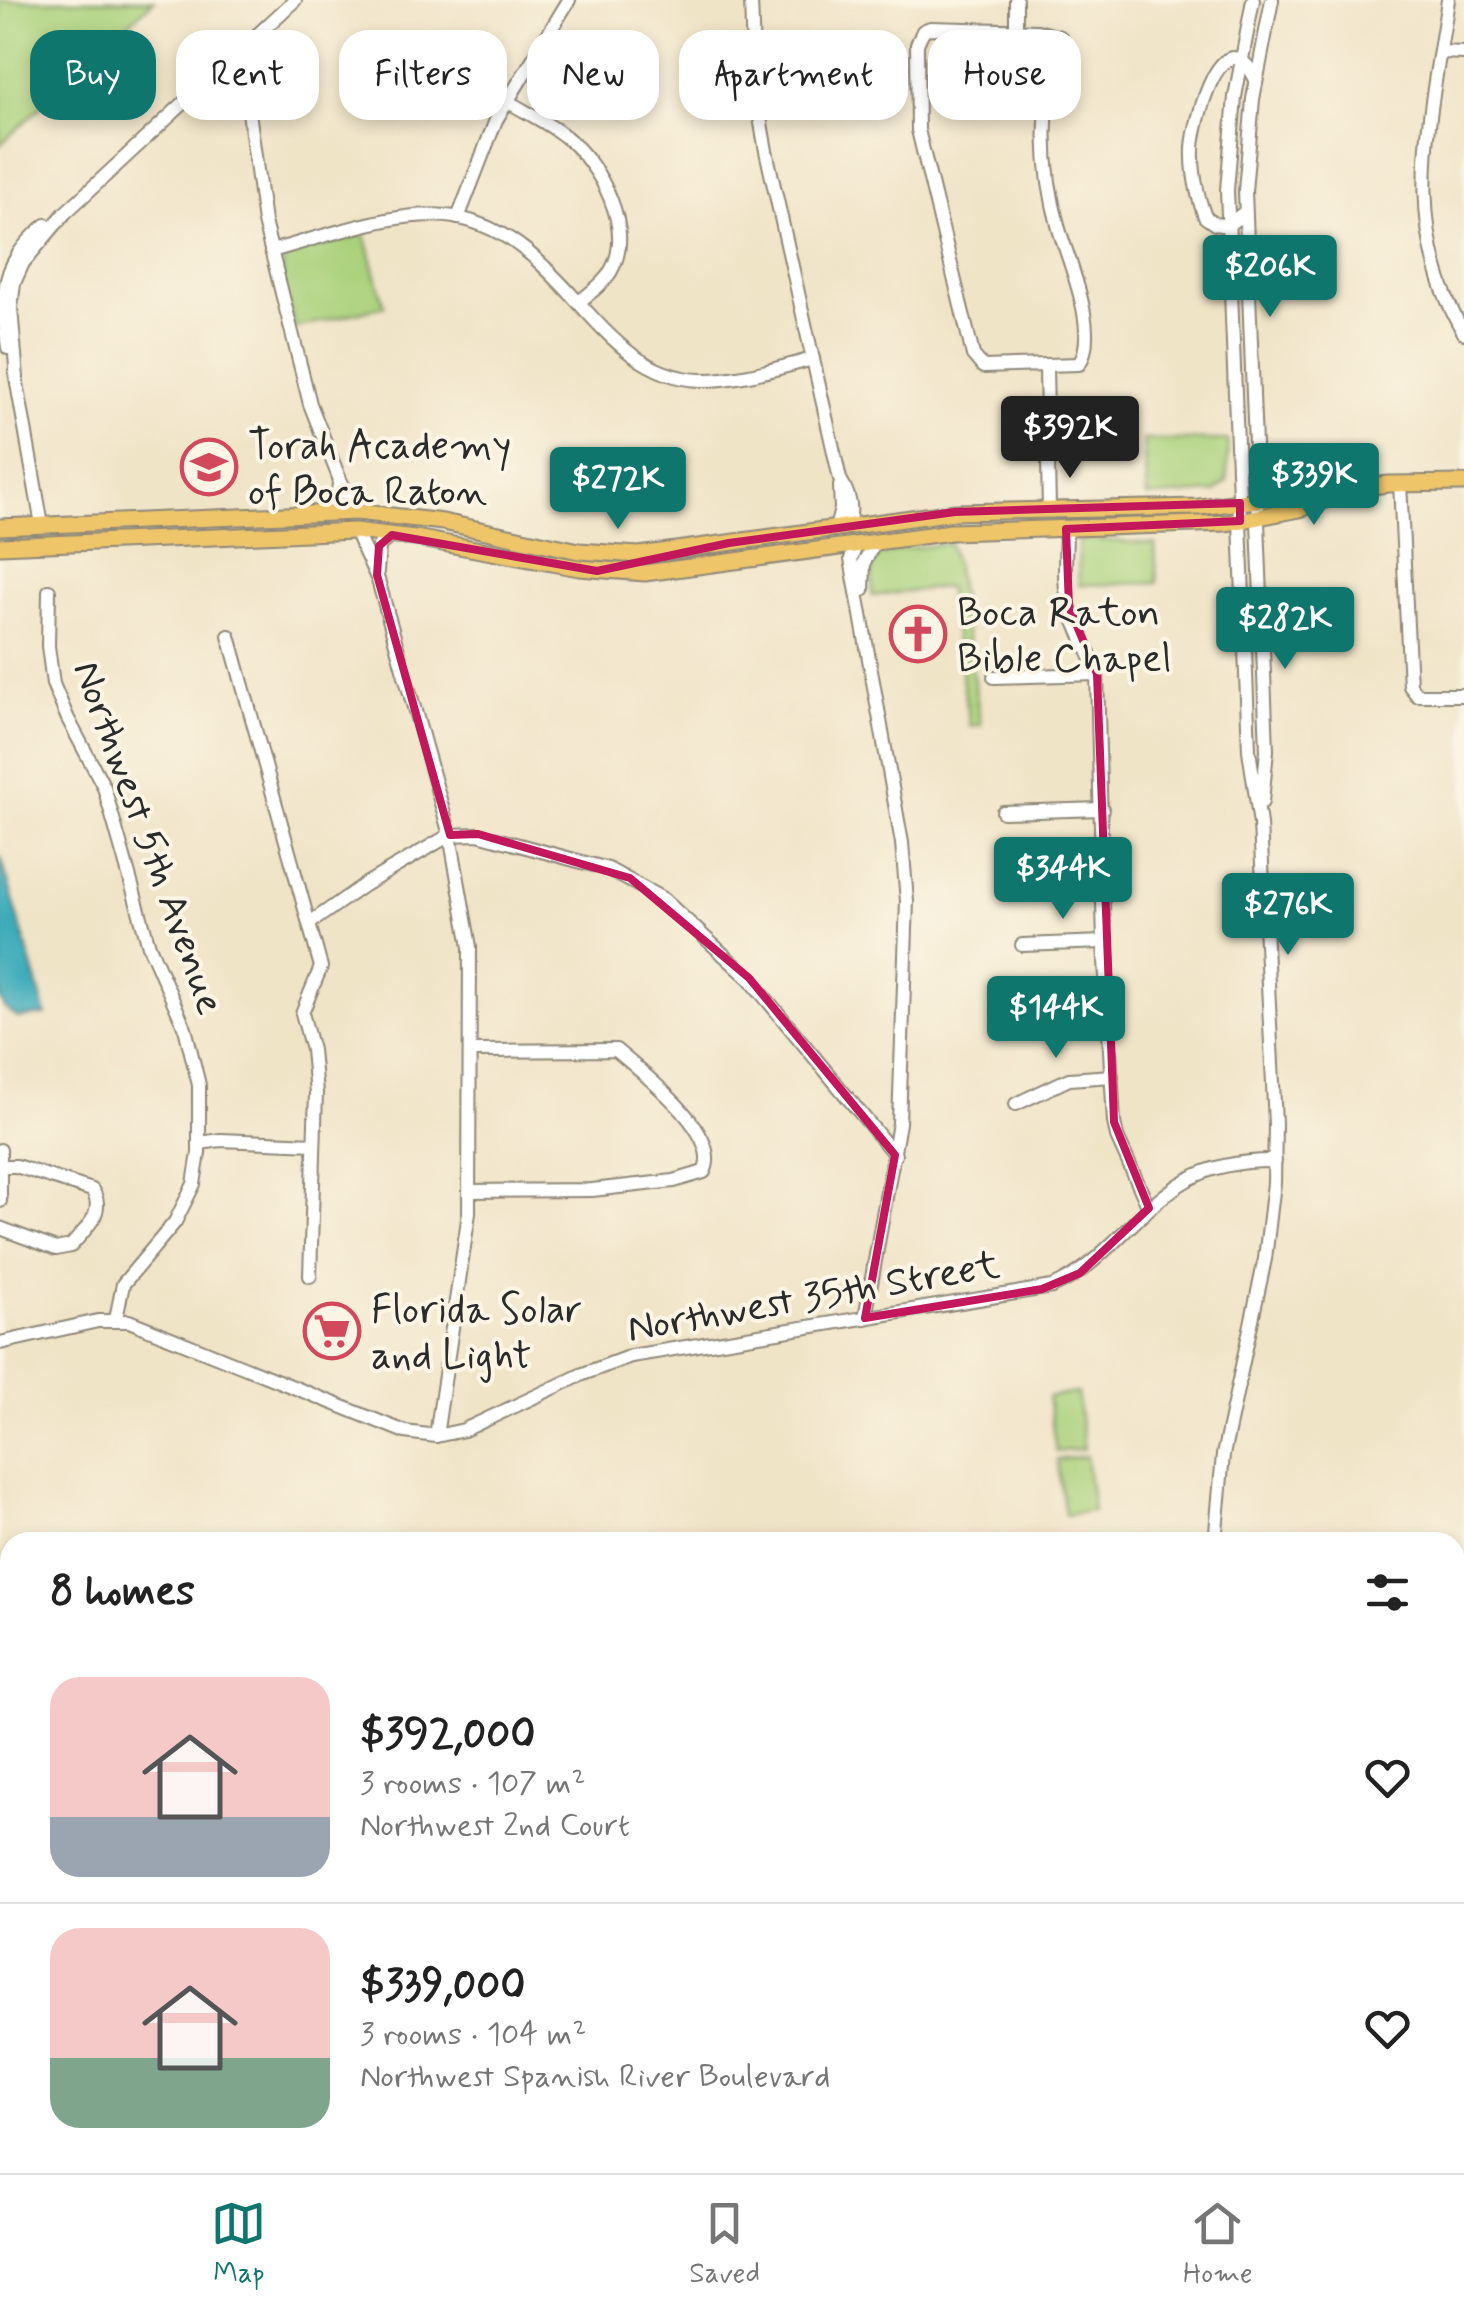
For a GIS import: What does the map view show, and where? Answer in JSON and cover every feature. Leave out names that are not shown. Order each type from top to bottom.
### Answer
[{"type":"main road","points":[[0,527],[357,512],[432,520],[607,554],[655,554],[959,512],[1180,508],[1400,484],[1464,483]]},
{"type":"main road","points":[[0,546],[355,531],[392,534],[579,568],[634,573],[967,530],[1240,522],[1300,509],[1355,489]]},
{"type":"main road","points":[[856,545],[874,532],[930,522],[959,512]]},
{"type":"main road","points":[[0,537],[28,535],[42,525]]},
{"type":"main road","points":[[745,561],[772,549],[833,538],[842,527]]},
{"type":"main road","points":[[634,573],[729,543]]},
{"type":"street","points":[[262,30],[294,0]]},
{"type":"street","points":[[458,218],[486,139],[569,0]]},
{"type":"street","points":[[751,0],[751,48],[759,114],[840,479],[850,502],[851,514],[842,527]]},
{"type":"street","points":[[1016,0],[1016,30]]},
{"type":"street","points":[[1216,1532],[1223,1455],[1265,1260],[1275,1161],[1260,824],[1249,750],[1227,226],[1230,144],[1252,0]]},
{"type":"street","points":[[1260,824],[1267,750],[1245,212],[1256,80],[1272,0]]},
{"type":"street","points":[[1448,0],[1425,155],[1424,195],[1435,269],[1464,333]]},
{"type":"street","points":[[928,30],[917,44],[918,130],[973,355],[983,367],[1079,364],[1086,350],[1084,317],[1052,203],[1046,120]]},
{"type":"street","points":[[931,30],[992,30]]},
{"type":"street","points":[[1440,52],[1464,54]]},
{"type":"street","points":[[1245,212],[1227,226],[1205,217],[1194,172],[1194,146],[1202,100],[1214,72],[1230,60],[1240,61],[1256,80]]},
{"type":"street","points":[[508,101],[573,143],[606,191],[618,232],[617,255],[609,274],[580,302]]},
{"type":"street","points":[[42,525],[18,378],[10,308],[14,283],[22,263],[65,213],[176,110]]},
{"type":"street","points":[[250,120],[264,222],[314,421],[357,512]]},
{"type":"street","points":[[271,251],[407,218],[458,218],[497,232],[531,252],[624,349],[652,367],[674,375],[718,379],[813,359]]},
{"type":"street","points":[[1046,367],[1048,510]]},
{"type":"street","points":[[327,512],[338,495],[340,480]]},
{"type":"street","points":[[1400,484],[1407,674],[1418,695],[1464,695]]},
{"type":"street","points":[[1066,529],[1069,607],[1097,674],[1104,942],[1117,1136],[1149,1208]]},
{"type":"street","points":[[0,1343],[116,1319],[152,1329],[405,1432],[436,1436],[470,1190],[470,947],[450,835],[377,575],[355,531]]},
{"type":"street","points":[[377,575],[378,551],[392,534]]},
{"type":"street","points":[[862,603],[864,562],[875,542]]},
{"type":"street","points":[[856,545],[852,558],[902,843],[906,890],[899,1123],[865,1318]]},
{"type":"street","name":"Northwest 5th Avenue","points":[[49,592],[48,646],[53,684],[104,786],[149,946],[192,1050],[200,1085],[197,1174],[186,1204],[123,1284],[116,1319]]},
{"type":"street","points":[[229,636],[321,968],[302,1013],[315,1071],[310,1276]]},
{"type":"street","points":[[994,677],[1097,674]]},
{"type":"street","points":[[1003,812],[1102,809]]},
{"type":"street","points":[[310,923],[364,885],[450,835],[478,834],[630,878],[662,899],[749,978],[895,1154]]},
{"type":"street","points":[[1022,945],[1104,942]]},
{"type":"street","points":[[470,1051],[616,1050],[670,1098],[704,1141],[709,1155],[708,1165],[694,1177],[592,1190],[470,1190]]},
{"type":"street","points":[[1016,1104],[1069,1080],[1112,1076]]},
{"type":"street","points":[[200,1143],[221,1140],[314,1144]]},
{"type":"street","points":[[0,1150],[0,1201]]},
{"type":"street","name":"Northwest 35th Street","points":[[436,1436],[464,1430],[630,1356],[1032,1292],[1062,1283],[1088,1266],[1174,1186],[1209,1168],[1233,1162],[1275,1161]]},
{"type":"street","points":[[0,1228],[64,1249],[72,1246],[94,1218],[98,1198],[92,1190],[76,1184],[1,1165]]},
{"type":"highlighted area","points":[[1240,503],[1240,521],[1066,529],[1069,607],[1097,674],[1114,1122],[1149,1208],[1080,1273],[1042,1289],[865,1318],[895,1155],[749,978],[630,878],[478,834],[450,835],[377,575],[379,546],[392,535],[597,571],[729,543],[955,512]]},
{"type":"green space","points":[[0,0],[154,0],[122,30],[30,30],[30,117],[0,145]]},
{"type":"green space","points":[[365,234],[384,306],[295,328],[283,281],[286,255]]},
{"type":"green space","points":[[1143,440],[1228,440],[1227,481],[1215,492],[1147,497]]},
{"type":"green space","points":[[1084,539],[1155,544],[1157,583],[1079,585],[1078,544]]},
{"type":"green space","points":[[950,544],[981,725],[970,726],[947,587],[872,596],[873,558],[906,548]]},
{"type":"green space","points":[[1077,1393],[1084,1449],[1056,1452],[1048,1397]]},
{"type":"green space","points":[[1086,1456],[1093,1511],[1065,1515],[1057,1460]]},
{"type":"water","points":[[0,856],[46,1015],[18,1018],[4,1008],[0,997]]},
{"type":"place","name":"Torah Academy of Boca Raton","points":[[209,467]]},
{"type":"place","name":"Boca Raton Bible Chapel","points":[[918,634]]},
{"type":"place","name":"Florida Solar and Light","points":[[332,1331]]}]
